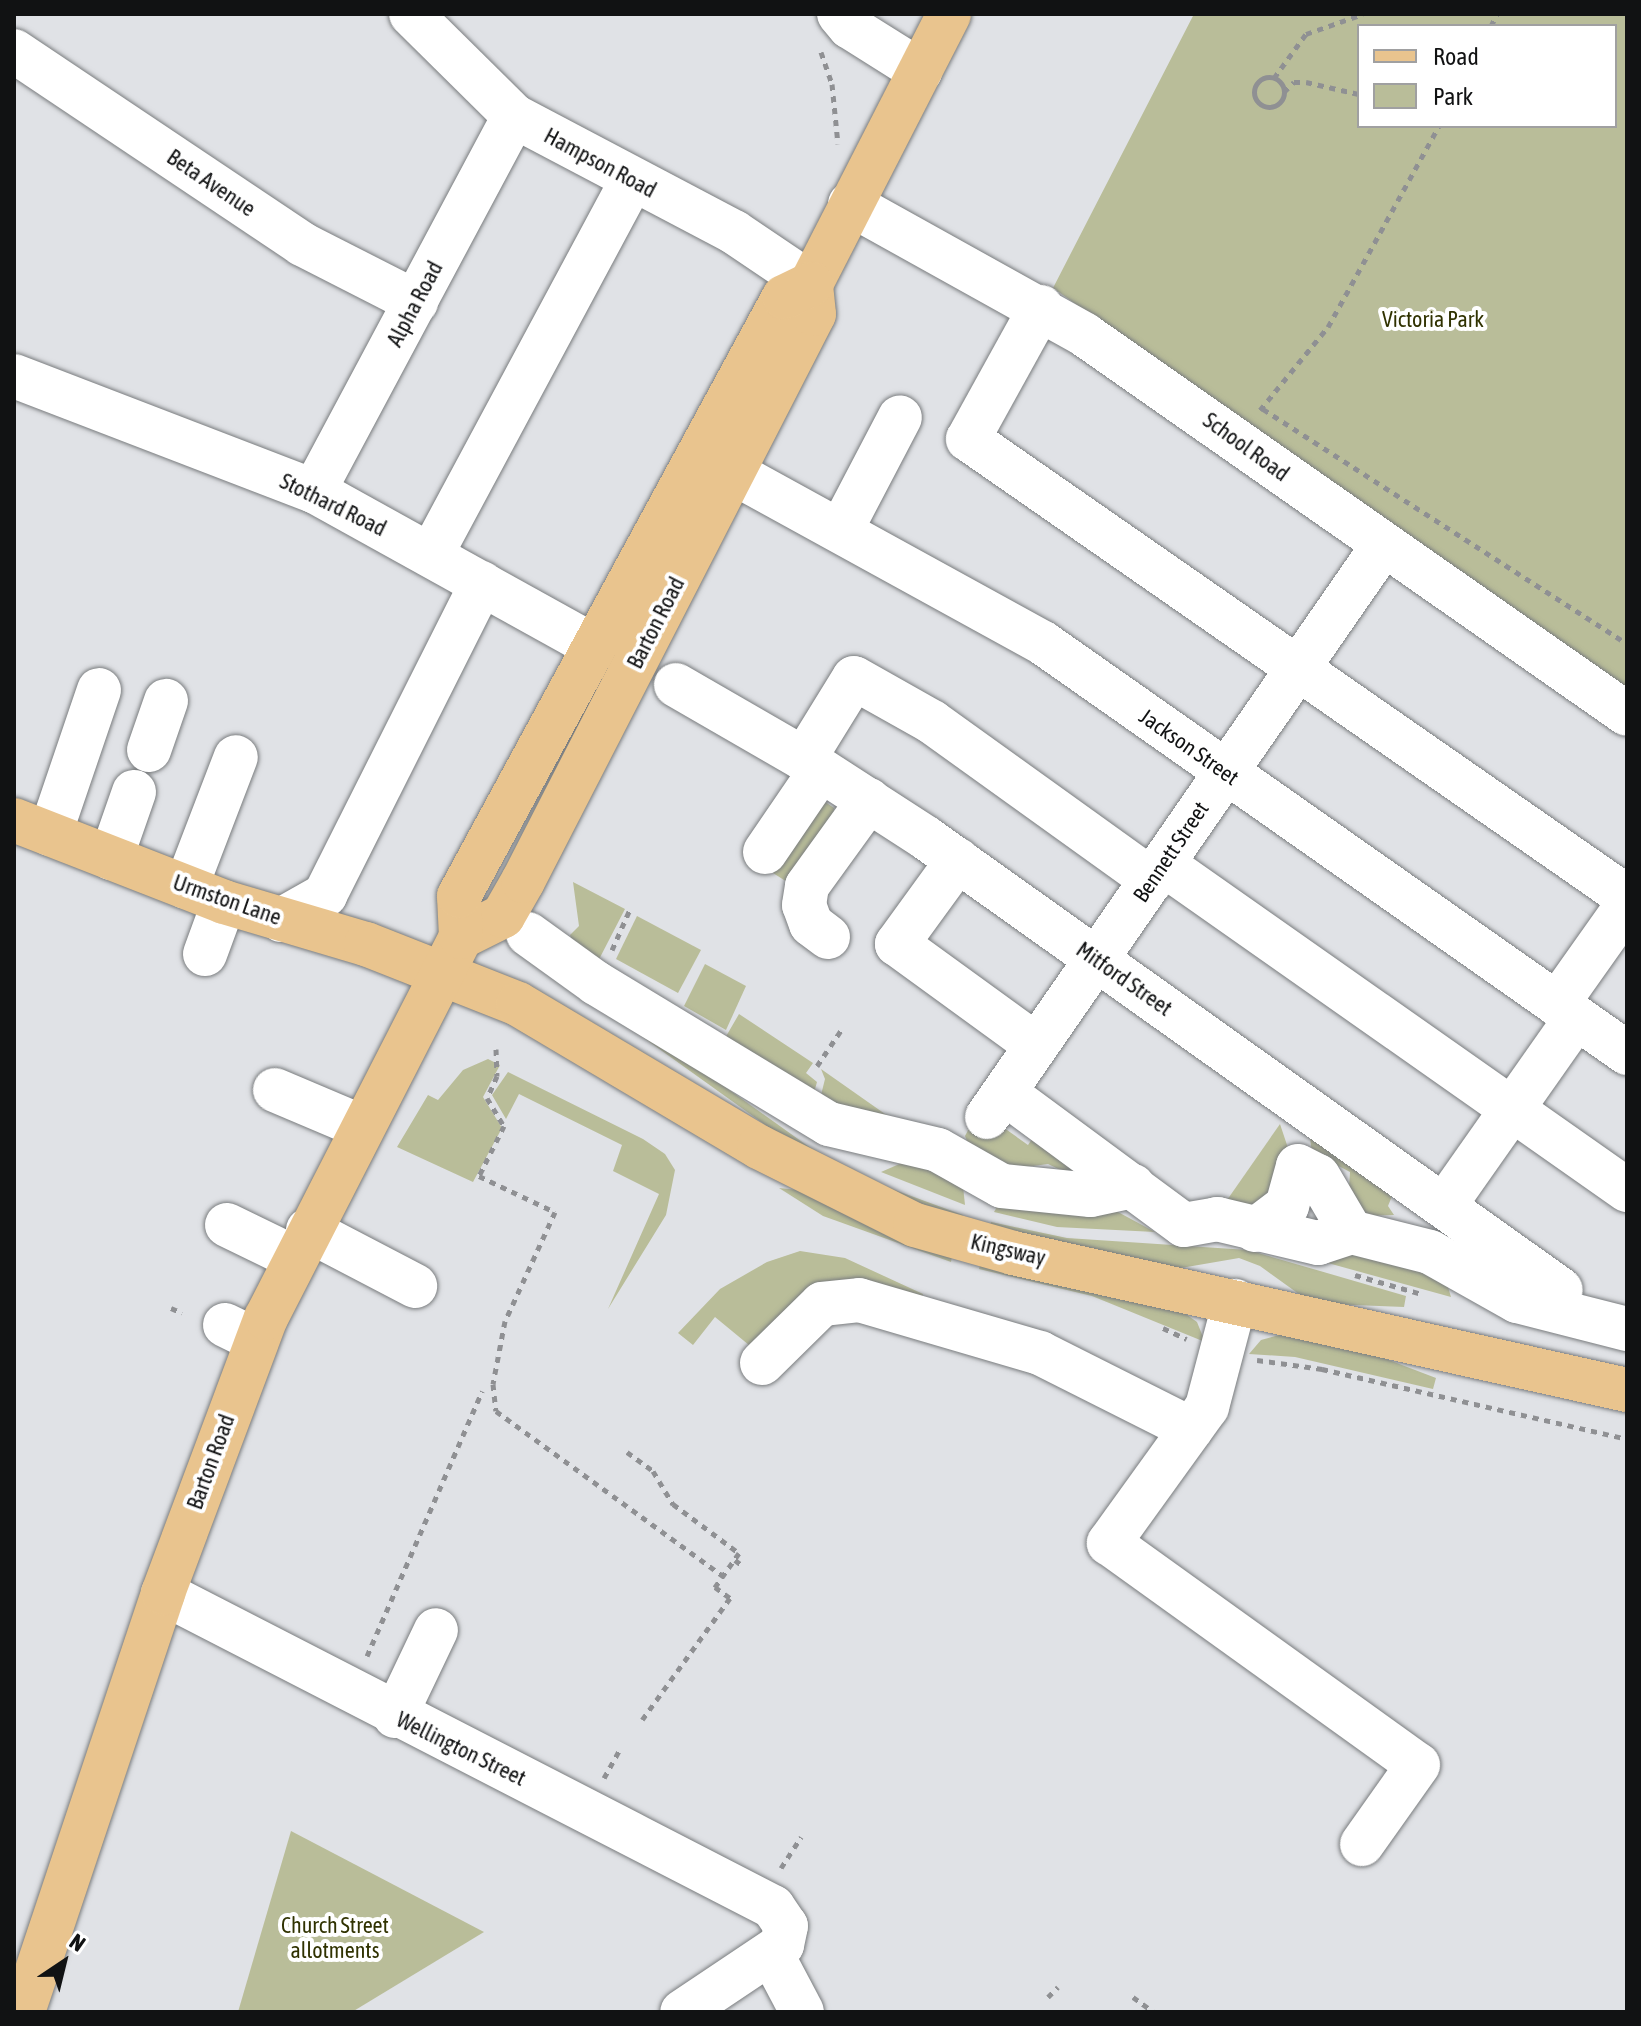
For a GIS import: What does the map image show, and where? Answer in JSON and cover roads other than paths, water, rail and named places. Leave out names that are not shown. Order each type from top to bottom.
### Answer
[{"type":"main road","name":"Barton Road","points":[[451,956],[503,916],[635,666],[814,314],[811,284],[949,14]]},
{"type":"main road","name":"Barton Road","points":[[23,2012],[163,1593],[241,1333],[301,1244],[451,956],[459,896],[594,646],[784,297],[811,284]]},
{"type":"main road","points":[[594,646],[635,666]]},
{"type":"main road","name":"Urmston Lane","points":[[32,827],[205,895],[281,920],[366,944],[451,956]]},
{"type":"main road","name":"Kingsway","points":[[451,956],[759,1147],[915,1225],[1013,1253],[1627,1390]]},
{"type":"street","name":"Hampson Road","points":[[411,14],[514,116],[734,232],[811,284]]},
{"type":"street","points":[[829,27],[850,27],[920,71]]},
{"type":"street","name":"Beta Avenue","points":[[14,51],[302,244],[416,302]]},
{"type":"street","name":"Alpha Road","points":[[314,491],[514,116]]},
{"type":"street","points":[[431,555],[632,180]]},
{"type":"street","name":"School Road","points":[[850,204],[1250,424],[1382,547],[1627,714]]},
{"type":"street","points":[[1041,307],[968,439],[1627,897]]},
{"type":"street","name":"Stothard Road","points":[[14,376],[314,491],[594,646]]},
{"type":"street","points":[[841,530],[900,417]]},
{"type":"street","name":"Jackson Street","points":[[732,472],[1011,623],[1627,1053]]},
{"type":"street","name":"Bennett Street","points":[[938,1150],[969,1105],[993,1109],[1382,547]]},
{"type":"street","points":[[281,920],[325,895],[482,583]]},
{"type":"street","points":[[765,852],[854,678],[932,722],[1627,1190]]},
{"type":"street","name":"Mitford Street","points":[[676,685],[764,714],[812,764],[958,860],[1444,1206],[1553,1306]]},
{"type":"street","points":[[32,827],[99,690]]},
{"type":"street","points":[[149,750],[166,701]]},
{"type":"street","points":[[205,954],[205,895],[236,757]]},
{"type":"street","points":[[111,858],[134,792]]},
{"type":"street","points":[[828,937],[811,924],[804,905],[807,886],[869,800]]},
{"type":"street","points":[[958,860],[897,944],[1036,1045]]},
{"type":"street","points":[[1444,1206],[1512,1110],[1627,905]]},
{"type":"street","points":[[538,947],[829,1124],[938,1150],[989,1193],[1091,1195],[1133,1186]]},
{"type":"street","points":[[275,1090],[360,1126]]},
{"type":"street","points":[[1255,1230],[1287,1206],[1298,1166],[1294,1108]]},
{"type":"street","points":[[993,1109],[1133,1186],[1184,1225],[1217,1219],[1318,1243],[1351,1232],[1430,1252],[1459,1277],[1517,1301],[1553,1306],[1627,1329]]},
{"type":"street","points":[[1298,1166],[1318,1176],[1351,1232]]},
{"type":"street","points":[[227,1225],[301,1244],[415,1286]]},
{"type":"street","points":[[762,1363],[822,1304],[859,1300],[1040,1353],[1191,1429]]},
{"type":"street","points":[[1235,1301],[1216,1383],[1191,1429],[1109,1543],[1418,1765],[1362,1844]]},
{"type":"street","name":"Wellington Street","points":[[163,1593],[351,1694],[762,1900],[786,1926],[782,1945],[772,1955]]},
{"type":"street","points":[[395,1716],[436,1630]]},
{"type":"street","points":[[682,2012],[772,1955],[802,2012]]},
{"type":"park label","name":"Victoria Park","points":[[1433,320]]},
{"type":"park label","name":"Church Street allotments","points":[[335,1938]]}]
